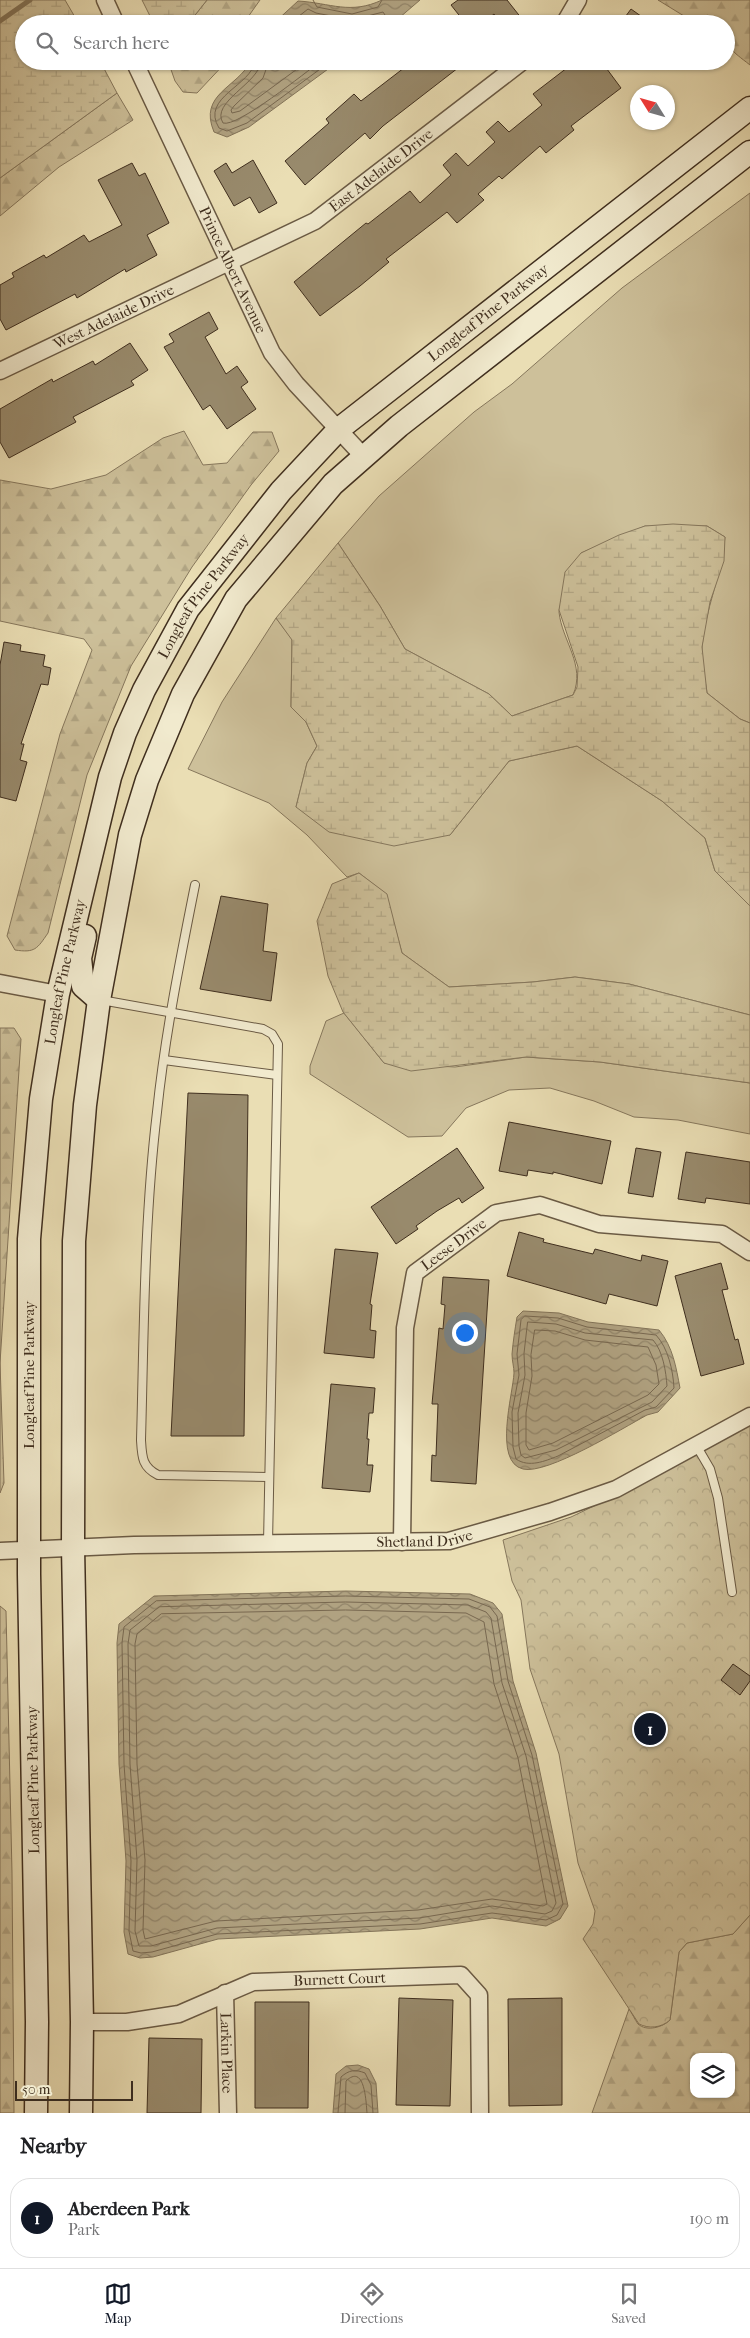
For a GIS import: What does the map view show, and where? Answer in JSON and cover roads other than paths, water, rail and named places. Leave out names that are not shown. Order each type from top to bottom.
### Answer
[{"type":"main road","name":"Longleaf Pine Parkway","points":[[36,2113],[37,2022],[30,1549],[29,1239],[41,1099],[58,994],[110,777],[125,733],[144,690],[188,609],[281,490],[339,429],[750,108]]},
{"type":"main road","name":"Longleaf Pine Parkway","points":[[81,2113],[82,2022],[73,1547],[74,1241],[85,1105],[99,1000],[130,835],[147,780],[183,694],[236,599],[333,484],[398,426],[750,152]]},
{"type":"main road","points":[[99,1000],[83,986],[80,958],[120,788],[110,777]]},
{"type":"street","points":[[105,0],[112,15]]},
{"type":"street","points":[[569,15],[578,0]]},
{"type":"street","name":"Prince Albert Avenue","points":[[138,70],[272,353],[296,384],[364,457]]},
{"type":"street","name":"East Adelaide Drive","points":[[229,263],[315,221],[511,70]]},
{"type":"street","name":"West Adelaide Drive","points":[[0,372],[229,263]]},
{"type":"street","points":[[0,983],[58,994]]},
{"type":"street","name":"Leese Drive","points":[[402,1542],[405,1328],[415,1273],[496,1213],[540,1205],[598,1224],[722,1234],[750,1252]]},
{"type":"street","name":"Shetland Drive","points":[[0,1551],[73,1547],[449,1541],[550,1512],[616,1489],[750,1416]]},
{"type":"street","name":"Burnett Court","points":[[82,2022],[127,2022],[178,2014],[253,1982],[461,1976],[479,1996],[480,2113]]},
{"type":"street","name":"Larkin Place","points":[[225,1993],[228,2113]]},
{"type":"lane","points":[[195,884],[170,1013],[154,1135],[146,1253],[140,1440],[143,1463],[149,1470],[158,1474],[269,1477]]},
{"type":"lane","points":[[99,1000],[264,1029],[272,1034],[278,1044],[268,1544]]},
{"type":"lane","points":[[164,1060],[277,1075]]},
{"type":"lane","points":[[696,1445],[710,1470],[718,1498],[732,1592]]},
{"type":"water","points":[[382,0],[420,0],[402,15],[283,15],[298,1],[340,7],[360,7]]},
{"type":"water","points":[[245,70],[327,70],[249,127],[227,137],[214,132],[210,119],[211,109],[221,92]]},
{"type":"water","points":[[523,1311],[559,1313],[588,1322],[659,1330],[671,1350],[680,1388],[658,1412],[647,1415],[566,1458],[534,1469],[523,1469],[514,1464],[509,1454],[507,1426],[514,1373],[513,1340],[517,1317]]},
{"type":"water","points":[[346,1591],[470,1594],[493,1603],[502,1614],[513,1681],[536,1753],[568,1906],[560,1919],[546,1926],[492,1918],[420,1929],[218,1939],[153,1957],[140,1958],[128,1954],[124,1932],[126,1861],[119,1764],[117,1643],[119,1624],[154,1596]]},
{"type":"water","points":[[358,2065],[369,2069],[376,2083],[378,2113],[333,2113],[336,2074],[346,2066]]},
{"type":"waterway","points":[[0,21],[30,0]]},
{"type":"place","name":"Aberdeen Park","points":[[650,1729]]}]
